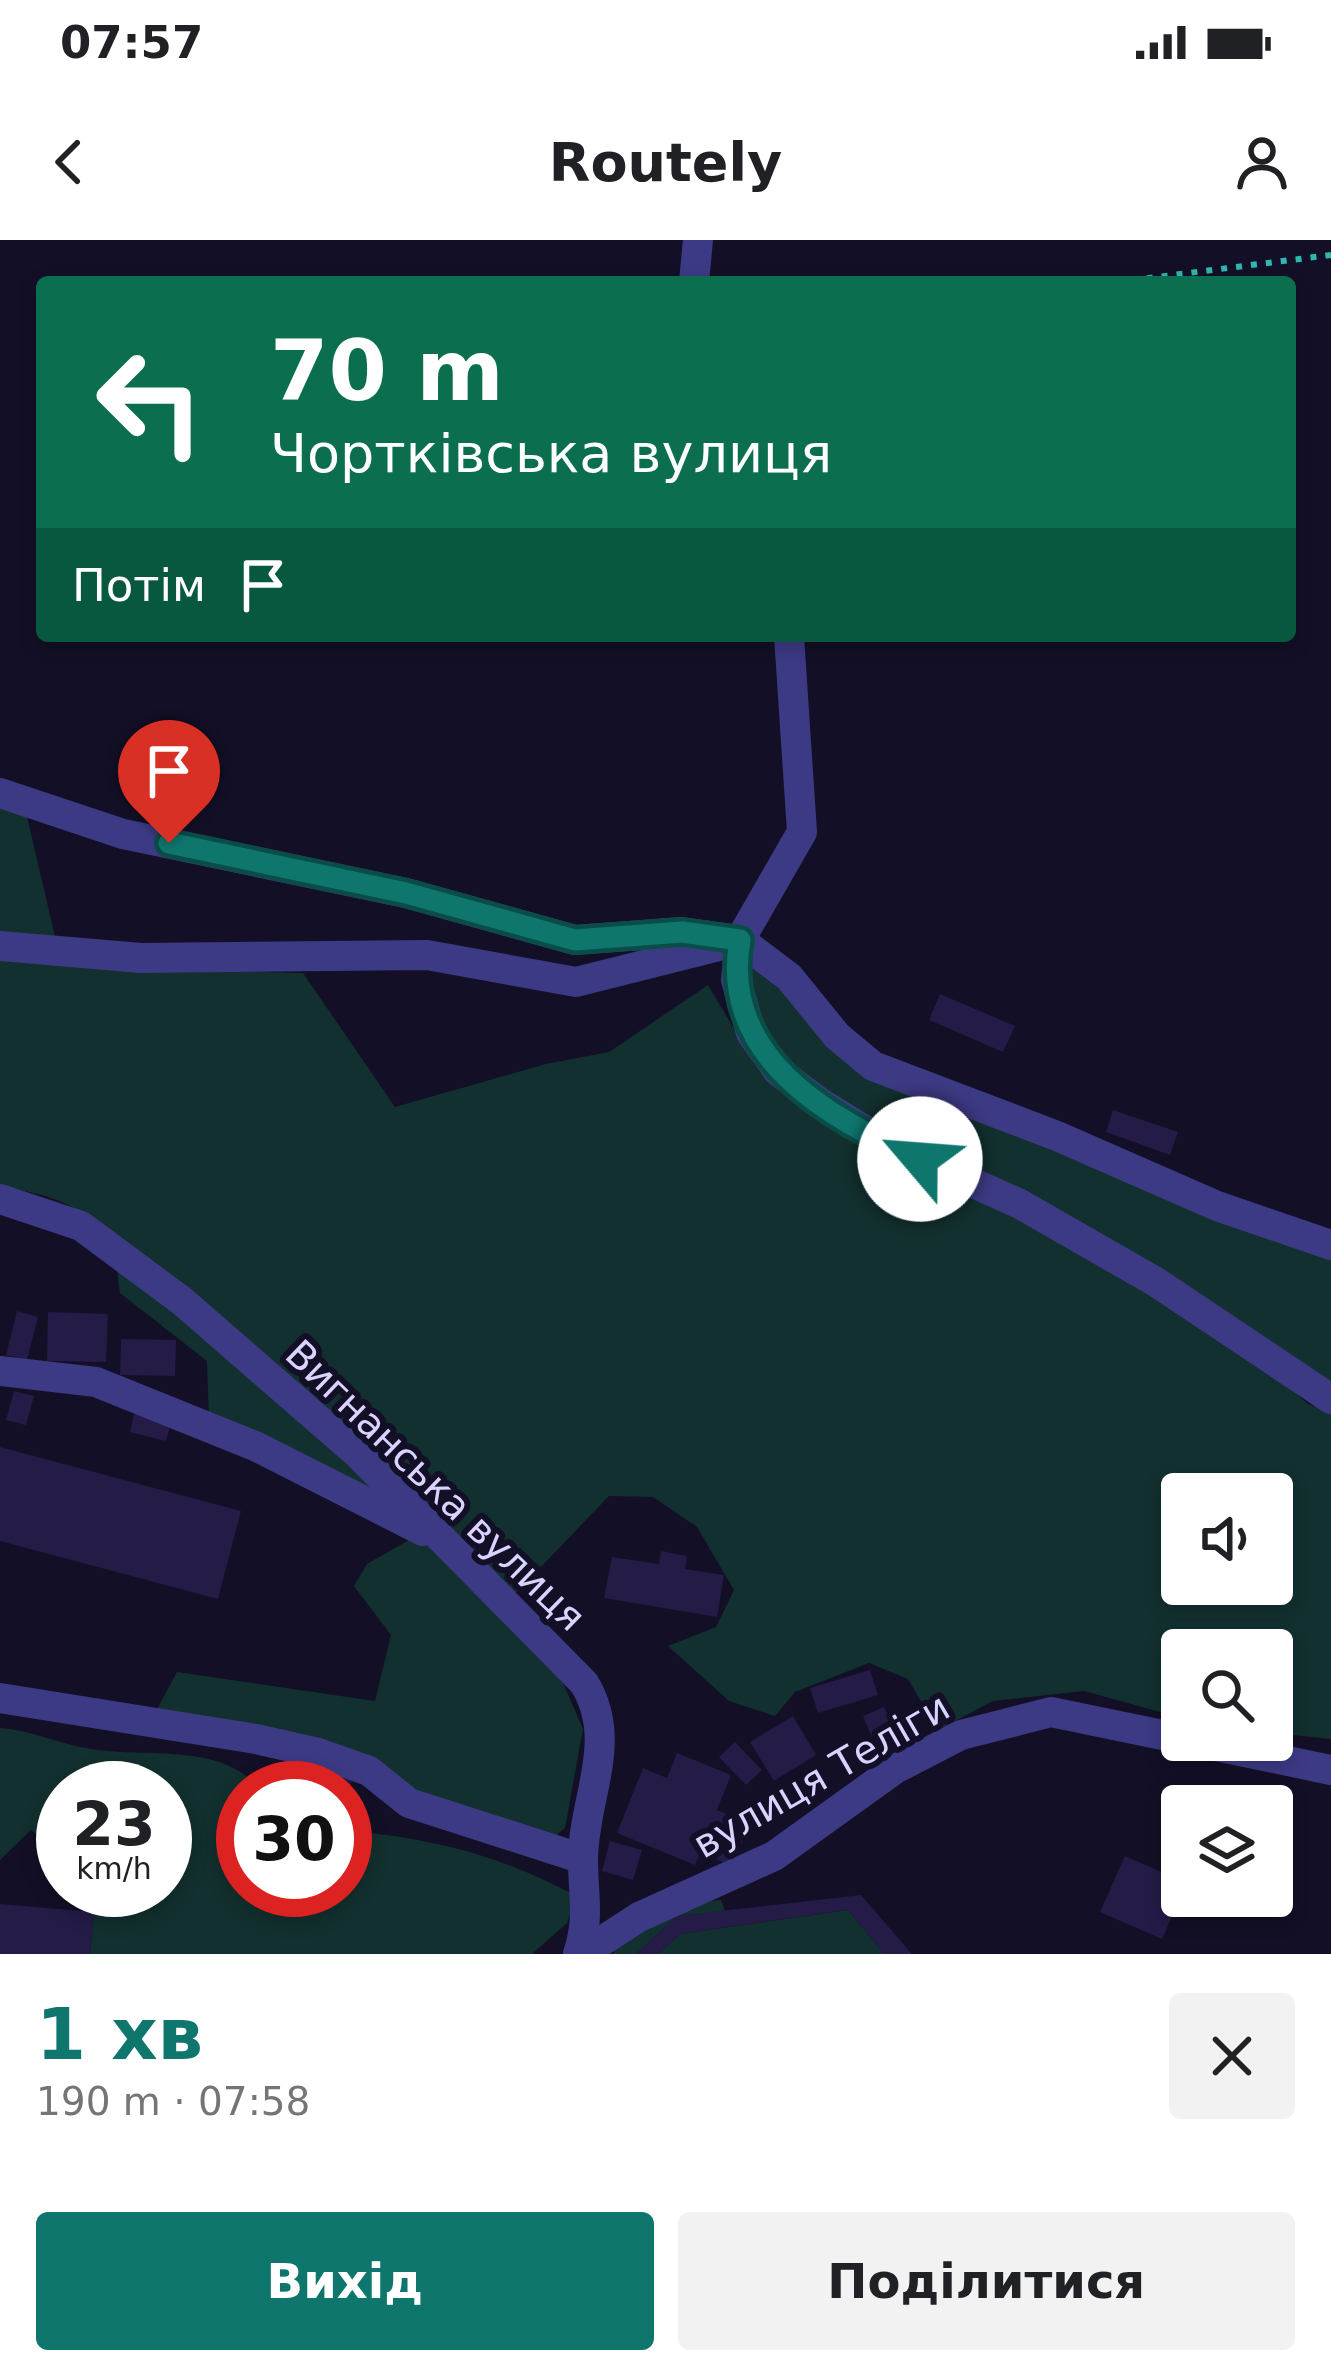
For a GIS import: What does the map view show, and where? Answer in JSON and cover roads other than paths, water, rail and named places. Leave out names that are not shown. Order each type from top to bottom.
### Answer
[{"type":"street","points":[[695,276],[698,240]]},
{"type":"street","points":[[789,642],[802,832],[740,940],[736,980],[743,1017],[778,1071],[887,1144],[1020,1204],[1156,1282],[1331,1400]]},
{"type":"street","points":[[0,794],[123,834],[406,893],[575,940],[682,932],[740,940],[789,977],[837,1036],[873,1066],[1057,1136],[1217,1206],[1331,1245]]},
{"type":"street","points":[[0,946],[141,958],[427,955],[576,982],[740,940]]},
{"type":"street","name":"Вигнанська вулиця","points":[[0,1199],[81,1226],[182,1301],[358,1454],[573,1670],[593,1698],[602,1744],[583,1859],[588,1909],[580,1954]]},
{"type":"street","points":[[0,1371],[96,1382],[255,1446],[449,1543]]},
{"type":"street","points":[[0,1698],[256,1739],[344,1760],[380,1778],[410,1802],[583,1859]]},
{"type":"street","name":"вулиця Теліги","points":[[580,1954],[639,1917],[774,1856],[896,1768],[962,1735],[1051,1712],[1161,1735]]},
{"type":"street","name":"вулиця Теліги","points":[[1289,1761],[1331,1770]]},
{"type":"street","points":[[1299,1763],[1331,1791]]}]
